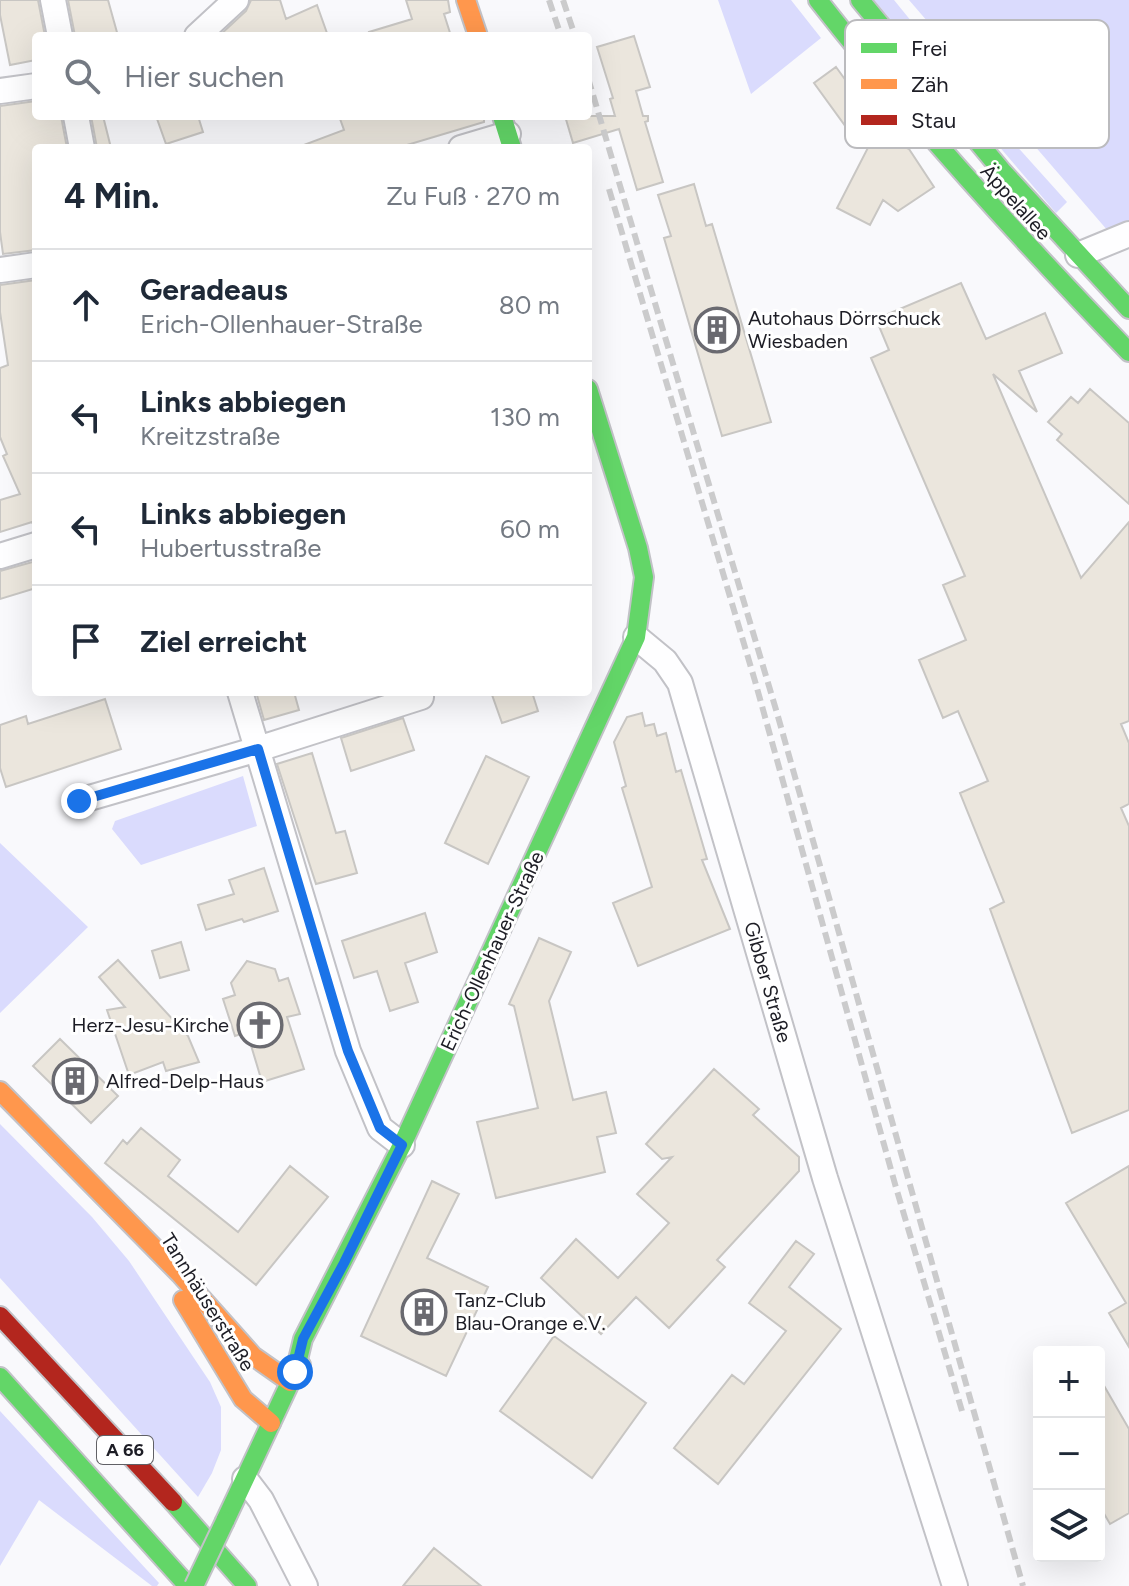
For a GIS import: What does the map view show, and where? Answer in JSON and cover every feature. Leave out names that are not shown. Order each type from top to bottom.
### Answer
[{"type":"main road","points":[[466,0],[477,32]]},
{"type":"main road","name":"Äppelallee","points":[[818,0],[845,34]]},
{"type":"main road","name":"Äppelallee","points":[[860,0],[877,20]]},
{"type":"main road","name":"Äppelallee","points":[[939,148],[1000,218],[1129,352]]},
{"type":"main road","name":"Äppelallee","points":[[982,148],[1129,309]]},
{"type":"main road","points":[[592,402],[644,577],[636,637]]},
{"type":"main road","name":"Erich-Ollenhauer-Straße","points":[[191,1586],[293,1377],[303,1339],[402,1145],[636,637]]},
{"type":"main road","name":"Tannhäuserstraße","points":[[0,1091],[102,1192],[253,1356],[293,1377]]},
{"type":"main road","name":"Tannhäuserstraße","points":[[142,1236],[243,1399],[271,1423]]},
{"type":"main road","name":"A 66","points":[[0,1316],[194,1524],[247,1586]]},
{"type":"main road","name":"A 66","points":[[0,1377],[191,1586]]},
{"type":"street","points":[[53,0],[59,32]]},
{"type":"street","points":[[201,32],[236,0]]},
{"type":"street","points":[[0,91],[32,87]]},
{"type":"street","points":[[77,120],[81,144]]},
{"type":"street","points":[[473,144],[507,133]]},
{"type":"street","points":[[1078,255],[1128,235]]},
{"type":"street","points":[[0,270],[32,266]]},
{"type":"street","points":[[0,556],[32,546]]},
{"type":"street","name":"Gibber Straße","points":[[636,637],[665,661],[680,683],[825,1178],[955,1586]]},
{"type":"street","points":[[241,696],[348,1051],[380,1128],[402,1145]]},
{"type":"street","points":[[79,801],[421,697]]},
{"type":"street","points":[[245,1479],[261,1500],[305,1586]]},
{"type":"shaded area","points":[[718,0],[791,0],[821,38],[751,94]]},
{"type":"shaded area","points":[[874,0],[894,0],[910,20],[891,20]]},
{"type":"shaded area","points":[[909,0],[1129,0],[1129,223],[1108,231],[1036,148],[1109,148],[1109,20],[926,20]]},
{"type":"shaded area","points":[[1000,148],[1018,148],[1067,202],[1056,213]]},
{"type":"shaded area","points":[[243,776],[257,826],[141,865],[112,829],[115,821]]},
{"type":"shaded area","points":[[0,843],[88,927],[0,1013]]},
{"type":"shaded area","points":[[0,1124],[92,1217],[129,1261],[210,1382],[221,1407],[221,1450],[198,1497],[0,1278]]},
{"type":"shaded area","points":[[0,1411],[159,1583],[157,1586],[152,1586],[39,1500],[0,1566]]},
{"type":"building","points":[[0,0],[38,0],[44,32],[32,32],[32,61],[10,65]]},
{"type":"building","points":[[68,0],[108,0],[117,32],[74,32]]},
{"type":"building","points":[[251,0],[280,0],[286,19],[317,5],[327,32],[223,32],[246,11]]},
{"type":"building","points":[[406,0],[448,0],[450,12],[444,14],[450,32],[369,32],[412,19]]},
{"type":"building","points":[[634,36],[650,87],[636,91],[643,116],[648,116],[645,122],[663,182],[637,190],[619,129],[573,143],[566,120],[615,116],[610,99],[613,98],[597,47]]},
{"type":"building","points":[[836,67],[845,79],[845,126],[814,83]]},
{"type":"building","points":[[32,102],[32,120],[62,120],[66,144],[32,144],[32,250],[3,254],[0,232],[0,106]]},
{"type":"building","points":[[92,120],[104,120],[110,144],[96,144]]},
{"type":"building","points":[[157,120],[199,120],[203,132],[166,144]]},
{"type":"building","points":[[340,120],[484,120],[410,144],[306,144],[344,130]]},
{"type":"building","points":[[868,148],[909,149],[934,187],[898,211],[883,200],[870,225],[837,208]]},
{"type":"building","name":"Autohaus Dörrschuck Wiesbaden","points":[[694,184],[706,226],[712,224],[771,422],[722,436],[664,238],[671,236],[658,195]]},
{"type":"building","points":[[32,281],[32,522],[0,532],[0,500],[20,494],[3,456],[7,454],[0,437],[0,368],[8,365],[0,312],[0,285]]},
{"type":"building","points":[[961,283],[986,339],[1045,313],[1062,353],[1019,371],[1037,412],[993,374],[1081,578],[1129,522],[1129,721],[1121,724],[1129,743],[1129,804],[1121,808],[1129,826],[1129,1110],[1072,1133],[990,909],[1004,902],[960,793],[988,781],[958,711],[943,718],[919,660],[966,640],[943,585],[965,576],[871,358],[889,350],[876,319]]},
{"type":"building","points":[[1090,389],[1129,423],[1129,504],[1057,440],[1062,434],[1048,422],[1071,397],[1078,403]]},
{"type":"building","points":[[32,562],[32,589],[0,599],[0,571]]},
{"type":"building","points":[[257,696],[295,696],[299,710],[264,720]]},
{"type":"building","points":[[492,696],[533,696],[538,711],[502,723]]},
{"type":"building","points":[[105,699],[121,749],[6,787],[0,768],[0,725],[26,716],[28,724]]},
{"type":"building","points":[[642,713],[645,726],[654,724],[657,736],[666,733],[676,772],[681,770],[707,859],[702,860],[730,929],[638,966],[613,903],[652,887],[622,788],[626,786],[614,742],[627,717]]},
{"type":"building","points":[[403,718],[414,750],[351,771],[341,738]]},
{"type":"building","points":[[312,753],[336,833],[345,831],[357,873],[316,884],[277,764]]},
{"type":"building","points":[[486,756],[529,777],[488,864],[445,843]]},
{"type":"building","points":[[264,868],[278,911],[206,930],[198,905],[234,894],[229,880]]},
{"type":"building","points":[[425,913],[437,952],[405,963],[418,1002],[390,1011],[377,971],[354,978],[342,941]]},
{"type":"building","points":[[539,938],[571,952],[549,1001],[573,1100],[606,1092],[616,1133],[597,1137],[605,1172],[496,1198],[477,1122],[538,1108],[514,1006],[509,1004]]},
{"type":"building","points":[[181,942],[189,970],[160,978],[152,951]]},
{"type":"building","points":[[118,960],[188,1036],[199,1062],[166,1071],[163,1062],[129,1075],[107,1010],[125,1007],[99,977]]},
{"type":"building","name":"Herz-Jesu-Kirche","points":[[247,961],[275,969],[279,981],[288,978],[300,1014],[287,1017],[304,1069],[262,1082],[247,1032],[235,1036],[223,999],[235,995],[231,983]]},
{"type":"building","name":"Alfred-Delp-Haus","points":[[60,1039],[118,1096],[91,1123],[33,1066]]},
{"type":"building","points":[[714,1069],[759,1109],[753,1115],[799,1157],[799,1171],[717,1260],[725,1267],[669,1328],[636,1297],[601,1334],[541,1278],[576,1239],[618,1278],[669,1223],[637,1194],[672,1157],[662,1159],[646,1144]]},
{"type":"building","points":[[141,1128],[180,1160],[168,1176],[238,1232],[290,1166],[328,1197],[256,1285],[105,1163],[123,1140],[127,1144]]},
{"type":"building","points":[[1129,1166],[1129,1347],[1109,1313],[1126,1303],[1066,1203]]},
{"type":"building","name":"Tanz-Club Blau-Orange e.V.","points":[[432,1181],[459,1194],[427,1258],[488,1287],[446,1376],[361,1336]]},
{"type":"building","points":[[796,1241],[814,1254],[789,1287],[841,1329],[718,1484],[674,1448],[732,1375],[744,1384],[786,1331],[749,1303]]},
{"type":"building","points":[[554,1336],[646,1403],[592,1478],[500,1411]]},
{"type":"building","points":[[1105,1387],[1129,1429],[1129,1513],[1110,1524],[1105,1515]]},
{"type":"building","points":[[434,1548],[481,1586],[403,1586]]},
{"type":"railway","points":[[549,0],[560,32]]},
{"type":"railway","points":[[563,0],[574,32]]},
{"type":"railway","points":[[592,91],[777,713],[1023,1586]]},
{"type":"railway","points":[[609,189],[755,681],[895,1184],[962,1411]]},
{"type":"traffic: fast","points":[[818,0],[845,33]]},
{"type":"traffic: fast","points":[[860,0],[877,20]]},
{"type":"traffic: fast","points":[[503,120],[511,144]]},
{"type":"traffic: fast","points":[[941,148],[1129,352]]},
{"type":"traffic: fast","points":[[983,148],[1129,309]]},
{"type":"traffic: fast","points":[[295,1372],[303,1339],[402,1145],[636,637],[644,577],[638,548],[592,402]]},
{"type":"traffic: fast","points":[[225,1521],[301,1365]]},
{"type":"traffic: fast","points":[[0,1377],[188,1586]]},
{"type":"traffic: fast","points":[[173,1502],[247,1586]]},
{"type":"traffic: fast","points":[[194,1586],[225,1521]]},
{"type":"traffic: slow","points":[[466,0],[477,32]]},
{"type":"traffic: slow","points":[[0,1091],[180,1274],[253,1356],[290,1382]]},
{"type":"traffic: slow","points":[[183,1300],[243,1399],[271,1423]]},
{"type":"traffic: jam","points":[[0,1316],[173,1502]]},
{"type":"place","name":"Autohaus Dörrschuck Wiesbaden","points":[[717,330]]},
{"type":"place","name":"Herz-Jesu-Kirche","points":[[260,1025]]},
{"type":"place","name":"Alfred-Delp-Haus","points":[[75,1081]]},
{"type":"place","name":"Tanz-Club Blau-Orange e.V.","points":[[424,1312]]},
{"type":"route","points":[[79,801],[258,749],[348,1051],[380,1128],[402,1145],[303,1339],[295,1372]]}]
